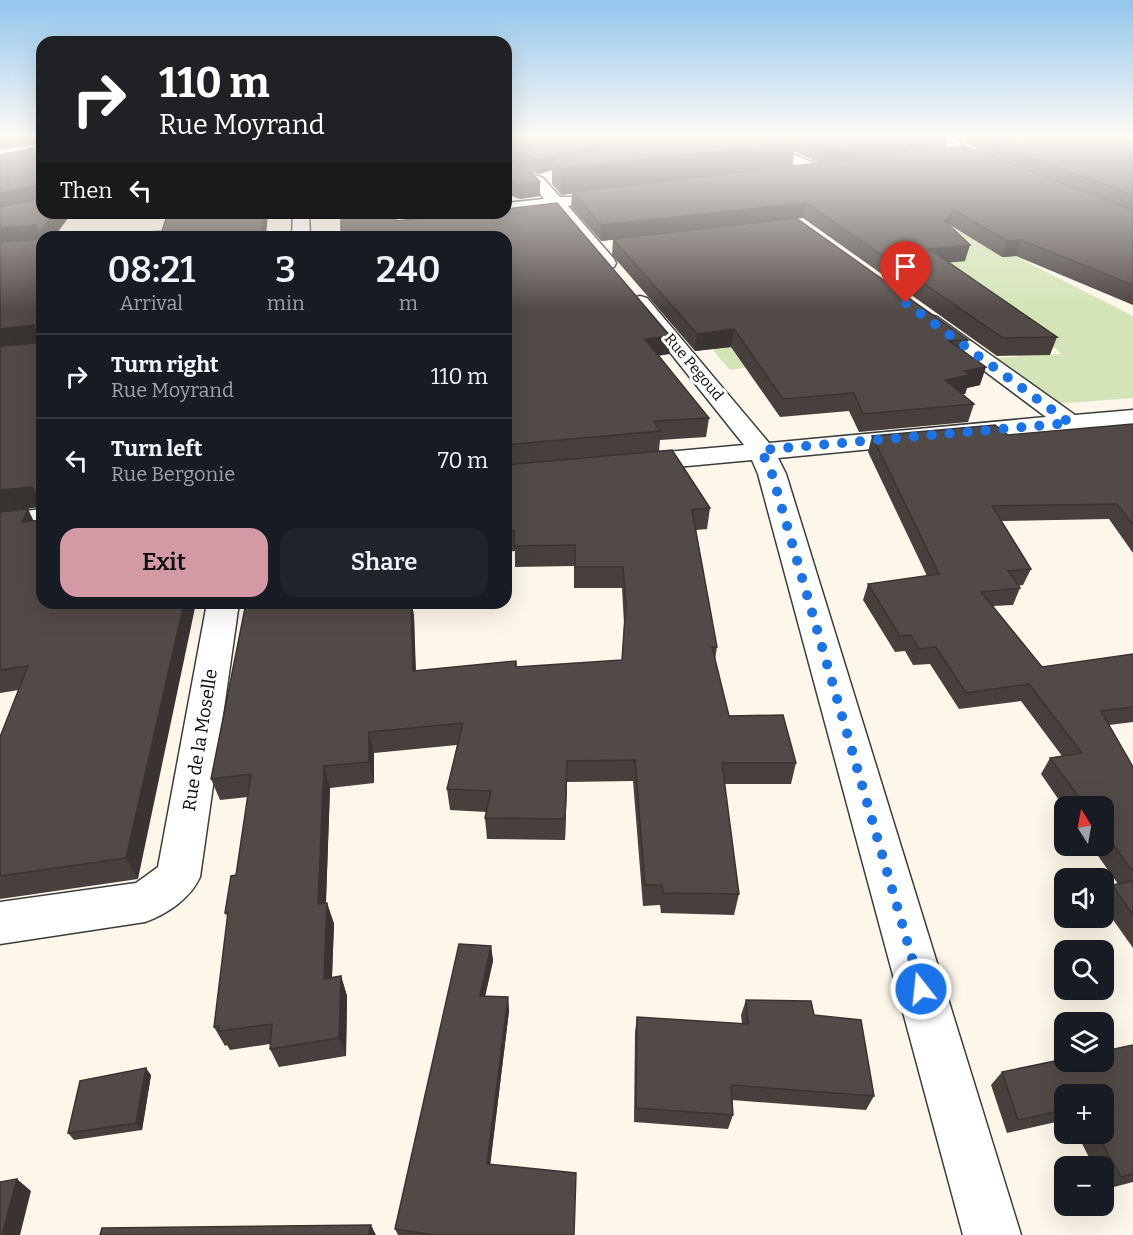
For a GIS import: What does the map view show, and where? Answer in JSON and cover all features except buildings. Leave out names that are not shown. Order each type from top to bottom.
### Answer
[{"type":"street","name":"Rue Pegoud","points":[[553,195],[747,430],[761,450],[772,474],[992,1235]]},
{"type":"street","points":[[512,207],[586,199]]},
{"type":"street","points":[[596,249],[619,246]]},
{"type":"street","points":[[910,306],[1070,423]]},
{"type":"street","points":[[610,465],[1133,417]]},
{"type":"street","points":[[0,523],[36,519]]},
{"type":"street","name":"Rue de la Moselle","points":[[0,923],[145,902],[178,877],[222,609]]},
{"type":"green space","points":[[856,195],[901,195],[917,199],[1005,251],[1133,316],[1133,398],[1054,404],[994,358],[1061,354],[1039,333]]},
{"type":"green space","points":[[756,335],[784,362],[730,370],[705,341]]},
{"type":"route","points":[[906,303],[1070,423],[761,450],[772,474],[921,989]]}]
